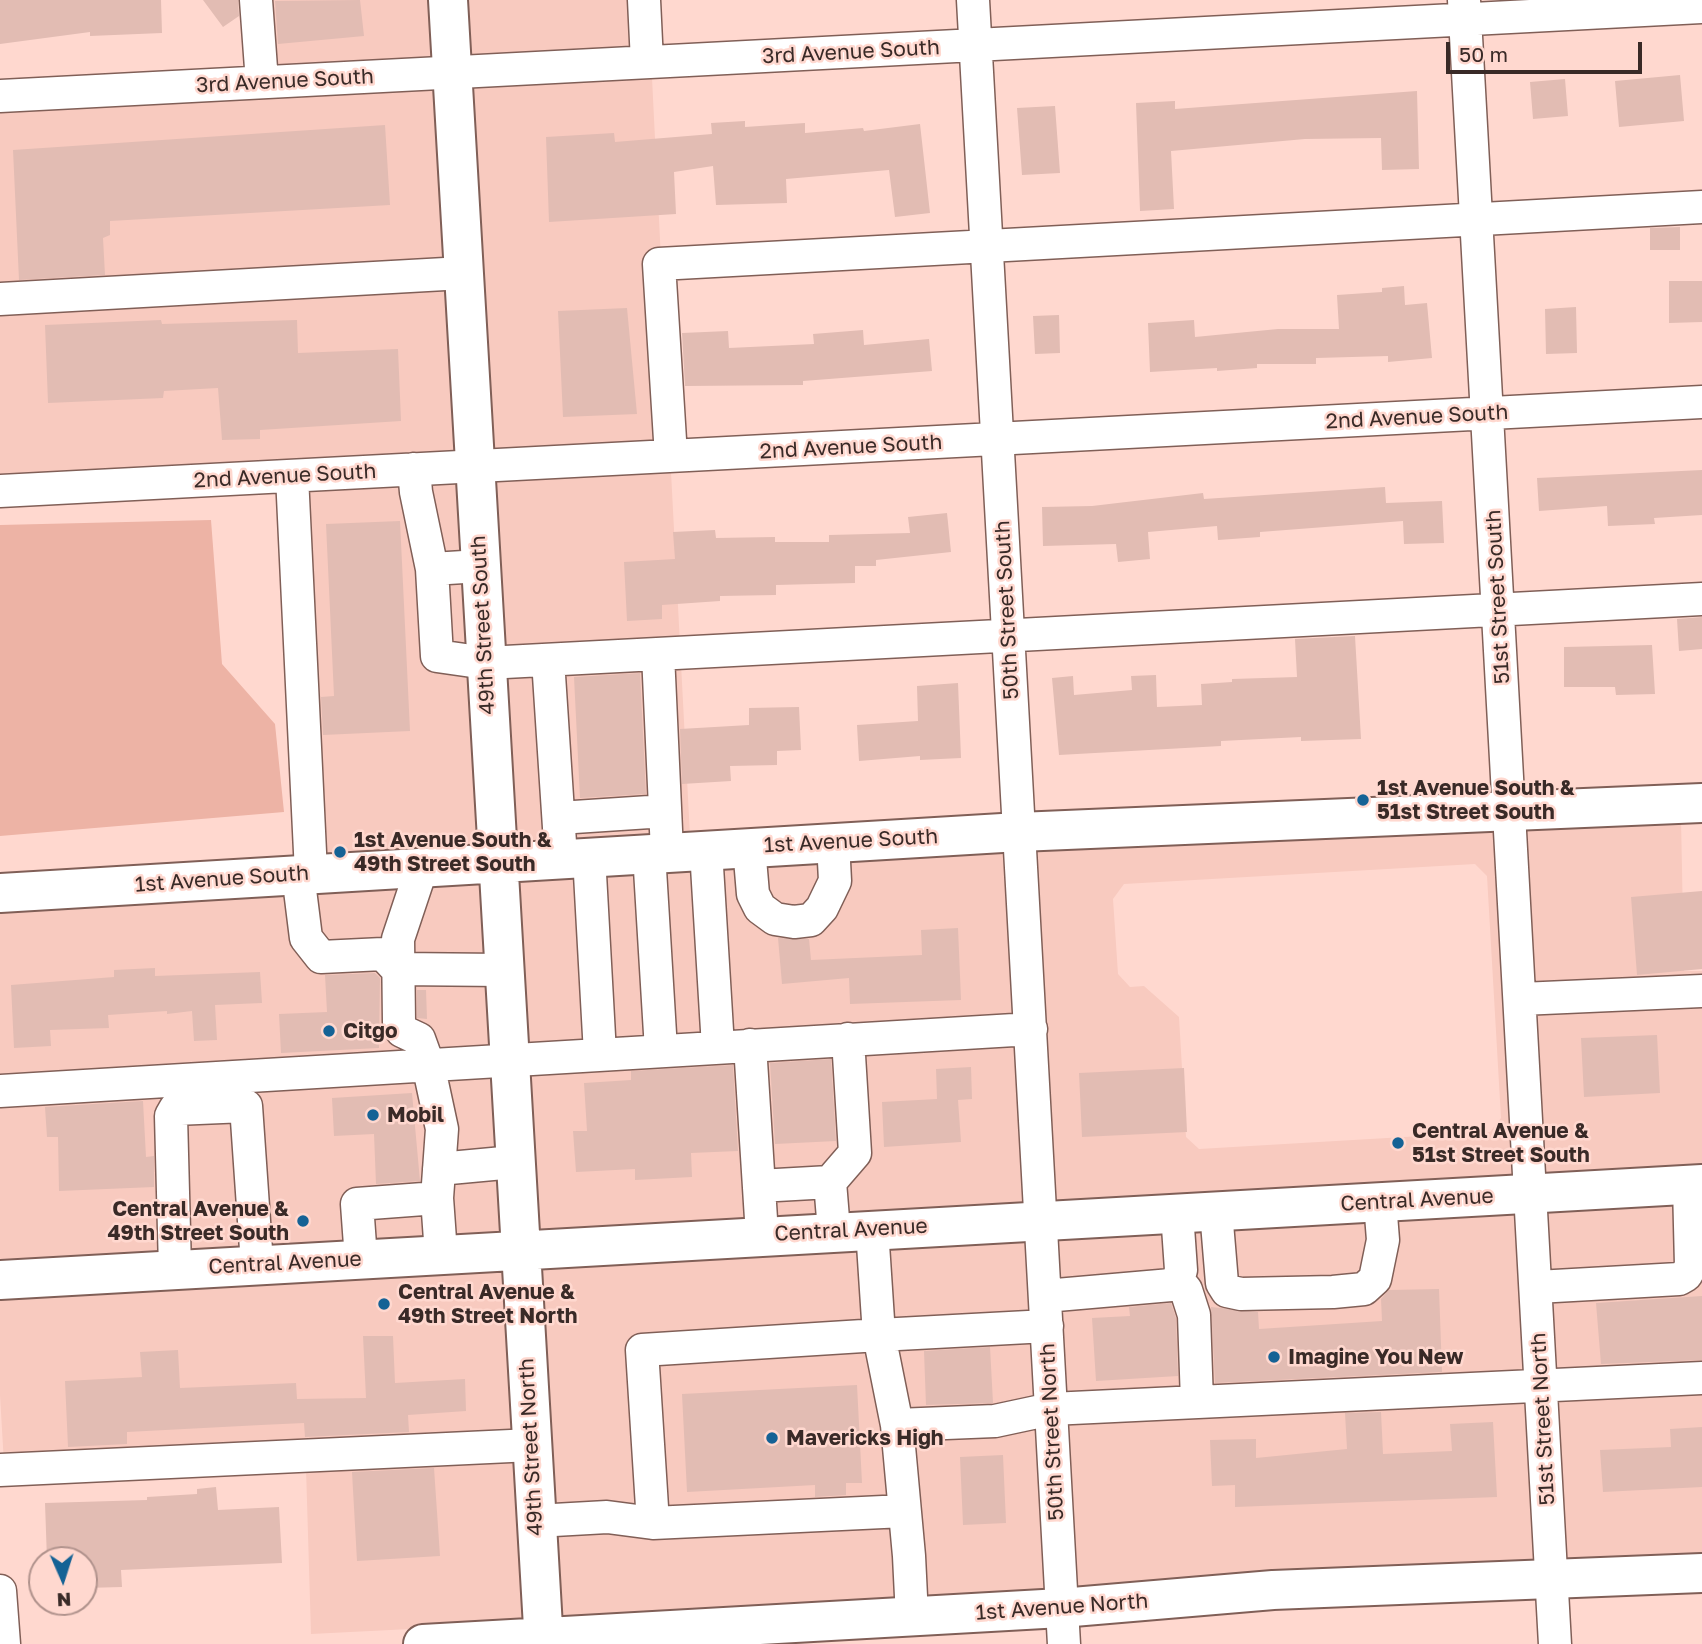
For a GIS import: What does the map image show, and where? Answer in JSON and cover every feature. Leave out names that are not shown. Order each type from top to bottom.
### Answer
[{"type":"main road","name":"49th Street South","points":[[448,0],[519,1249]]},
{"type":"main road","name":"1st Avenue South","points":[[0,893],[1019,832],[1702,803]]},
{"type":"main road","name":"Central Avenue","points":[[0,1280],[1695,1184]]},
{"type":"main road","name":"49th Street North","points":[[519,1249],[543,1641]]},
{"type":"main road","name":"1st Avenue North","points":[[423,1644],[543,1641],[912,1617],[1062,1626],[1273,1590],[1702,1573]]},
{"type":"street","points":[[256,0],[262,82]]},
{"type":"street","points":[[643,0],[647,62]]},
{"type":"street","name":"50th Street South","points":[[972,0],[1041,1220]]},
{"type":"street","name":"3rd Avenue South","points":[[0,96],[975,46],[1464,10],[1702,7]]},
{"type":"street","name":"51st Street South","points":[[1464,10],[1533,1193]]},
{"type":"street","points":[[671,456],[659,264],[986,244],[1702,207]]},
{"type":"street","points":[[0,299],[463,273]]},
{"type":"street","name":"2nd Avenue South","points":[[0,491],[1702,402]]},
{"type":"street","points":[[414,469],[416,492],[432,569],[437,656],[486,663],[1702,599]]},
{"type":"street","points":[[292,476],[306,938],[321,957],[383,954],[397,969],[503,970]]},
{"type":"street","points":[[432,569],[480,566]]},
{"type":"street","points":[[658,654],[665,811],[658,853],[661,1050]]},
{"type":"street","points":[[548,660],[559,818],[575,857],[600,1054]]},
{"type":"street","points":[[559,818],[665,811]]},
{"type":"street","points":[[749,847],[753,894],[760,908],[775,919],[794,922],[811,920],[822,908],[835,881],[833,842]]},
{"type":"street","points":[[706,850],[718,1047]]},
{"type":"street","points":[[422,867],[398,939],[397,969],[402,1031],[419,1039],[428,1064],[442,1129],[438,1183],[441,1254]]},
{"type":"street","points":[[1521,999],[1702,991]]},
{"type":"street","points":[[0,1091],[1031,1029]]},
{"type":"street","points":[[834,1231],[830,1182],[855,1153],[848,1040]]},
{"type":"street","points":[[750,1045],[762,1235]]},
{"type":"street","points":[[175,1269],[171,1130],[175,1109],[246,1106],[257,1264]]},
{"type":"street","points":[[361,1259],[356,1204],[514,1162]]},
{"type":"street","points":[[759,1186],[830,1182]]},
{"type":"street","points":[[1537,1287],[1679,1279],[1686,1275],[1691,1266],[1695,1184]]},
{"type":"street","name":"51st Street North","points":[[1533,1193],[1555,1644]]},
{"type":"street","points":[[1216,1211],[1222,1283],[1227,1291],[1241,1294],[1333,1292],[1364,1289],[1376,1279],[1383,1240],[1380,1202]]},
{"type":"street","points":[[653,1523],[642,1350],[879,1335],[1046,1311],[1171,1285],[1178,1280],[1181,1270],[1177,1213]]},
{"type":"street","name":"50th Street North","points":[[1041,1220],[1062,1626]]},
{"type":"street","points":[[872,1229],[879,1335],[897,1425],[912,1617]]},
{"type":"street","points":[[1178,1280],[1186,1290],[1194,1315],[1197,1402]]},
{"type":"street","points":[[897,1425],[995,1421],[1051,1409],[1702,1378]]},
{"type":"street","points":[[0,1470],[532,1445]]},
{"type":"street","points":[[536,1521],[607,1517],[653,1523],[904,1511]]},
{"type":"street","points":[[0,1591],[4,1644]]},
{"type":"shaded area","points":[[261,0],[434,0],[437,58],[265,67]]},
{"type":"shaded area","points":[[461,0],[647,0],[650,47],[464,57]]},
{"type":"shaded area","points":[[652,78],[670,441],[487,450],[466,87]]},
{"type":"shaded area","points":[[439,88],[460,452],[0,476],[0,111]]},
{"type":"shaded area","points":[[671,472],[690,836],[510,846],[489,481]]},
{"type":"shaded area","points":[[462,482],[483,848],[309,858],[285,491]]},
{"type":"shaded area","points":[[211,520],[222,664],[275,724],[284,812],[0,836],[0,525]]},
{"type":"shaded area","points":[[1681,819],[1684,971],[1702,971],[1702,1169],[1545,1177],[1525,828]]},
{"type":"shaded area","points":[[1498,829],[1518,1179],[1054,1204],[1034,848]],"holes":[[[1475,864],[1487,876],[1501,1118],[1490,1132],[1199,1149],[1186,1137],[1179,1017],[1144,986],[1130,987],[1118,974],[1113,899],[1124,884]]]},
{"type":"shaded area","points":[[1007,849],[1027,1206],[532,1233],[512,877]]},
{"type":"shaded area","points":[[484,878],[505,1235],[0,1264],[0,908]]},
{"type":"shaded area","points":[[1702,1199],[1702,1558],[1564,1563],[1547,1208]]},
{"type":"shaded area","points":[[1520,1209],[1537,1564],[1074,1592],[1056,1235]]},
{"type":"shaded area","points":[[1029,1236],[1047,1594],[556,1622],[534,1264]]},
{"type":"shaded area","points":[[507,1265],[529,1623],[311,1634],[306,1468],[5,1481],[0,1395],[0,1295]]},
{"type":"building","points":[[0,0],[161,0],[162,33],[90,36],[90,32],[0,44]]},
{"type":"building","points":[[203,0],[238,0],[239,16],[223,27]]},
{"type":"building","points":[[360,0],[364,36],[278,44],[275,1]]},
{"type":"building","points":[[1680,75],[1684,121],[1619,127],[1615,81]]},
{"type":"building","points":[[1565,79],[1568,116],[1533,119],[1530,82]]},
{"type":"building","points":[[1417,91],[1419,169],[1382,170],[1381,138],[1305,139],[1171,151],[1174,209],[1140,211],[1136,103],[1175,101],[1175,109]]},
{"type":"building","points":[[1055,106],[1060,173],[1022,175],[1017,108]]},
{"type":"building","points":[[745,121],[745,127],[805,123],[805,133],[863,128],[864,131],[920,124],[930,213],[895,217],[889,170],[786,179],[787,203],[716,205],[713,166],[674,172],[676,214],[549,222],[546,137],[614,133],[615,142],[712,134],[711,123]]},
{"type":"building","points":[[385,125],[390,205],[110,221],[110,235],[103,238],[105,275],[19,280],[13,150]]},
{"type":"building","points":[[1680,227],[1680,250],[1650,250],[1650,228]]},
{"type":"building","points":[[1669,281],[1702,281],[1702,322],[1669,323]]},
{"type":"building","points":[[1404,286],[1405,305],[1427,303],[1432,358],[1388,362],[1388,356],[1316,358],[1316,364],[1257,364],[1257,368],[1217,371],[1217,368],[1150,372],[1148,323],[1194,320],[1195,337],[1278,329],[1339,329],[1337,295],[1382,292],[1382,288]]},
{"type":"building","points":[[1576,307],[1577,353],[1546,354],[1545,309]]},
{"type":"building","points":[[627,308],[637,414],[563,417],[558,311]]},
{"type":"building","points":[[1059,315],[1060,353],[1035,354],[1033,316]]},
{"type":"building","points":[[161,320],[162,324],[297,320],[298,353],[398,349],[401,421],[260,430],[260,439],[222,440],[218,388],[164,391],[163,398],[48,403],[45,325]]},
{"type":"building","points":[[863,330],[864,345],[929,339],[932,371],[803,381],[803,385],[685,386],[682,333],[728,331],[729,348],[814,344],[813,334]]},
{"type":"building","points":[[1702,470],[1702,515],[1654,518],[1655,524],[1608,526],[1607,506],[1539,511],[1537,478]]},
{"type":"building","points":[[1385,487],[1386,503],[1442,501],[1444,543],[1404,544],[1403,521],[1260,532],[1260,537],[1218,540],[1217,526],[1148,532],[1150,559],[1118,562],[1116,544],[1043,546],[1042,507],[1092,506],[1203,493],[1204,499]]},
{"type":"building","points":[[947,513],[951,552],[876,560],[876,566],[855,566],[855,583],[776,585],[776,595],[720,596],[720,601],[662,605],[662,619],[627,621],[624,562],[675,559],[673,532],[715,530],[716,538],[775,537],[775,542],[829,542],[829,535],[910,533],[908,517]]},
{"type":"building","points":[[400,521],[410,731],[323,735],[321,697],[334,696],[326,524]]},
{"type":"building","points":[[1702,617],[1702,649],[1679,651],[1677,619]]},
{"type":"building","points":[[1355,636],[1361,739],[1301,741],[1301,737],[1221,741],[1221,746],[1059,755],[1052,678],[1073,676],[1074,695],[1132,690],[1131,676],[1156,675],[1157,707],[1202,705],[1201,684],[1232,682],[1232,679],[1297,677],[1295,639]]},
{"type":"building","points":[[1652,645],[1655,694],[1616,695],[1615,687],[1564,687],[1564,647]]},
{"type":"building","points":[[640,673],[646,794],[580,798],[574,677]]},
{"type":"building","points":[[958,683],[961,758],[920,760],[920,756],[859,761],[857,725],[918,721],[917,686]]},
{"type":"building","points":[[799,707],[801,750],[777,751],[777,765],[730,766],[731,781],[682,784],[680,729],[749,725],[749,708]]},
{"type":"building","points":[[1702,891],[1702,969],[1637,975],[1631,897]]},
{"type":"building","points":[[958,928],[961,1000],[850,1004],[849,978],[782,984],[778,938],[809,939],[811,960],[922,955],[921,930]]},
{"type":"building","points":[[155,968],[155,976],[260,972],[262,1003],[215,1005],[217,1040],[194,1041],[192,1011],[167,1014],[167,1011],[108,1015],[109,1028],[50,1030],[51,1046],[14,1048],[11,985],[114,977],[114,970]]},
{"type":"building","name":"Citgo","points":[[375,973],[380,978],[379,1048],[281,1053],[279,1014],[327,1012],[325,975]]},
{"type":"building","points":[[417,990],[426,990],[427,1019],[417,1018]]},
{"type":"building","points":[[1657,1035],[1660,1093],[1584,1097],[1581,1038]]},
{"type":"building","points":[[831,1059],[836,1141],[775,1144],[770,1063]]},
{"type":"building","points":[[733,1065],[738,1151],[691,1153],[692,1177],[635,1180],[635,1169],[576,1172],[573,1131],[587,1131],[584,1083],[631,1080],[631,1071]]},
{"type":"building","points":[[971,1067],[972,1099],[958,1100],[961,1142],[884,1147],[882,1102],[937,1099],[936,1069]]},
{"type":"building","points":[[1184,1068],[1187,1132],[1082,1137],[1079,1073]]},
{"type":"building","points":[[412,1093],[420,1181],[376,1184],[374,1134],[334,1136],[332,1098]]},
{"type":"building","points":[[143,1101],[146,1157],[154,1156],[154,1187],[59,1191],[58,1137],[47,1137],[45,1107]]},
{"type":"building","points":[[1439,1289],[1442,1372],[1215,1383],[1211,1307],[1258,1312],[1259,1329],[1382,1321],[1381,1299],[1389,1290]]},
{"type":"building","points":[[1702,1296],[1702,1360],[1601,1364],[1596,1303]]},
{"type":"building","points":[[1171,1303],[1176,1318],[1178,1376],[1096,1381],[1092,1318],[1130,1316],[1129,1307]]},
{"type":"building","points":[[363,1336],[393,1336],[395,1383],[465,1379],[466,1411],[408,1415],[409,1432],[305,1437],[304,1423],[127,1432],[127,1444],[68,1447],[65,1381],[142,1377],[140,1352],[178,1350],[180,1388],[296,1383],[297,1399],[366,1398]]},
{"type":"building","points":[[990,1347],[993,1403],[926,1405],[924,1351]]},
{"type":"building","name":"Mavericks High","points":[[857,1385],[862,1483],[846,1483],[846,1495],[815,1497],[815,1485],[687,1492],[682,1394]]},
{"type":"building","points":[[1381,1412],[1383,1454],[1452,1451],[1450,1424],[1493,1422],[1497,1497],[1235,1507],[1235,1485],[1212,1486],[1210,1440],[1256,1439],[1256,1458],[1347,1449],[1345,1413]]},
{"type":"building","points":[[1702,1427],[1702,1487],[1603,1492],[1600,1450],[1671,1447],[1670,1429]]},
{"type":"building","points":[[1003,1455],[1006,1523],[963,1525],[960,1457]]},
{"type":"building","points":[[434,1468],[440,1556],[357,1561],[352,1472]]},
{"type":"building","points":[[216,1487],[218,1510],[279,1507],[282,1563],[121,1570],[122,1587],[98,1588],[98,1546],[47,1546],[45,1503],[147,1500],[147,1497],[197,1494],[197,1489]]},
{"type":"place","name":"1st Avenue South & 51st Street South","points":[[1363,800]]},
{"type":"place","name":"1st Avenue South & 49th Street South","points":[[340,852]]},
{"type":"place","name":"Citgo","points":[[329,1031]]},
{"type":"place","name":"Mobil","points":[[373,1115]]},
{"type":"place","name":"Central Avenue & 51st Street South","points":[[1398,1143]]},
{"type":"place","name":"Central Avenue & 49th Street South","points":[[303,1221]]},
{"type":"place","name":"Central Avenue & 49th Street North","points":[[384,1304]]},
{"type":"place","name":"Imagine You New","points":[[1274,1357]]},
{"type":"place","name":"Mavericks High","points":[[772,1438]]}]
